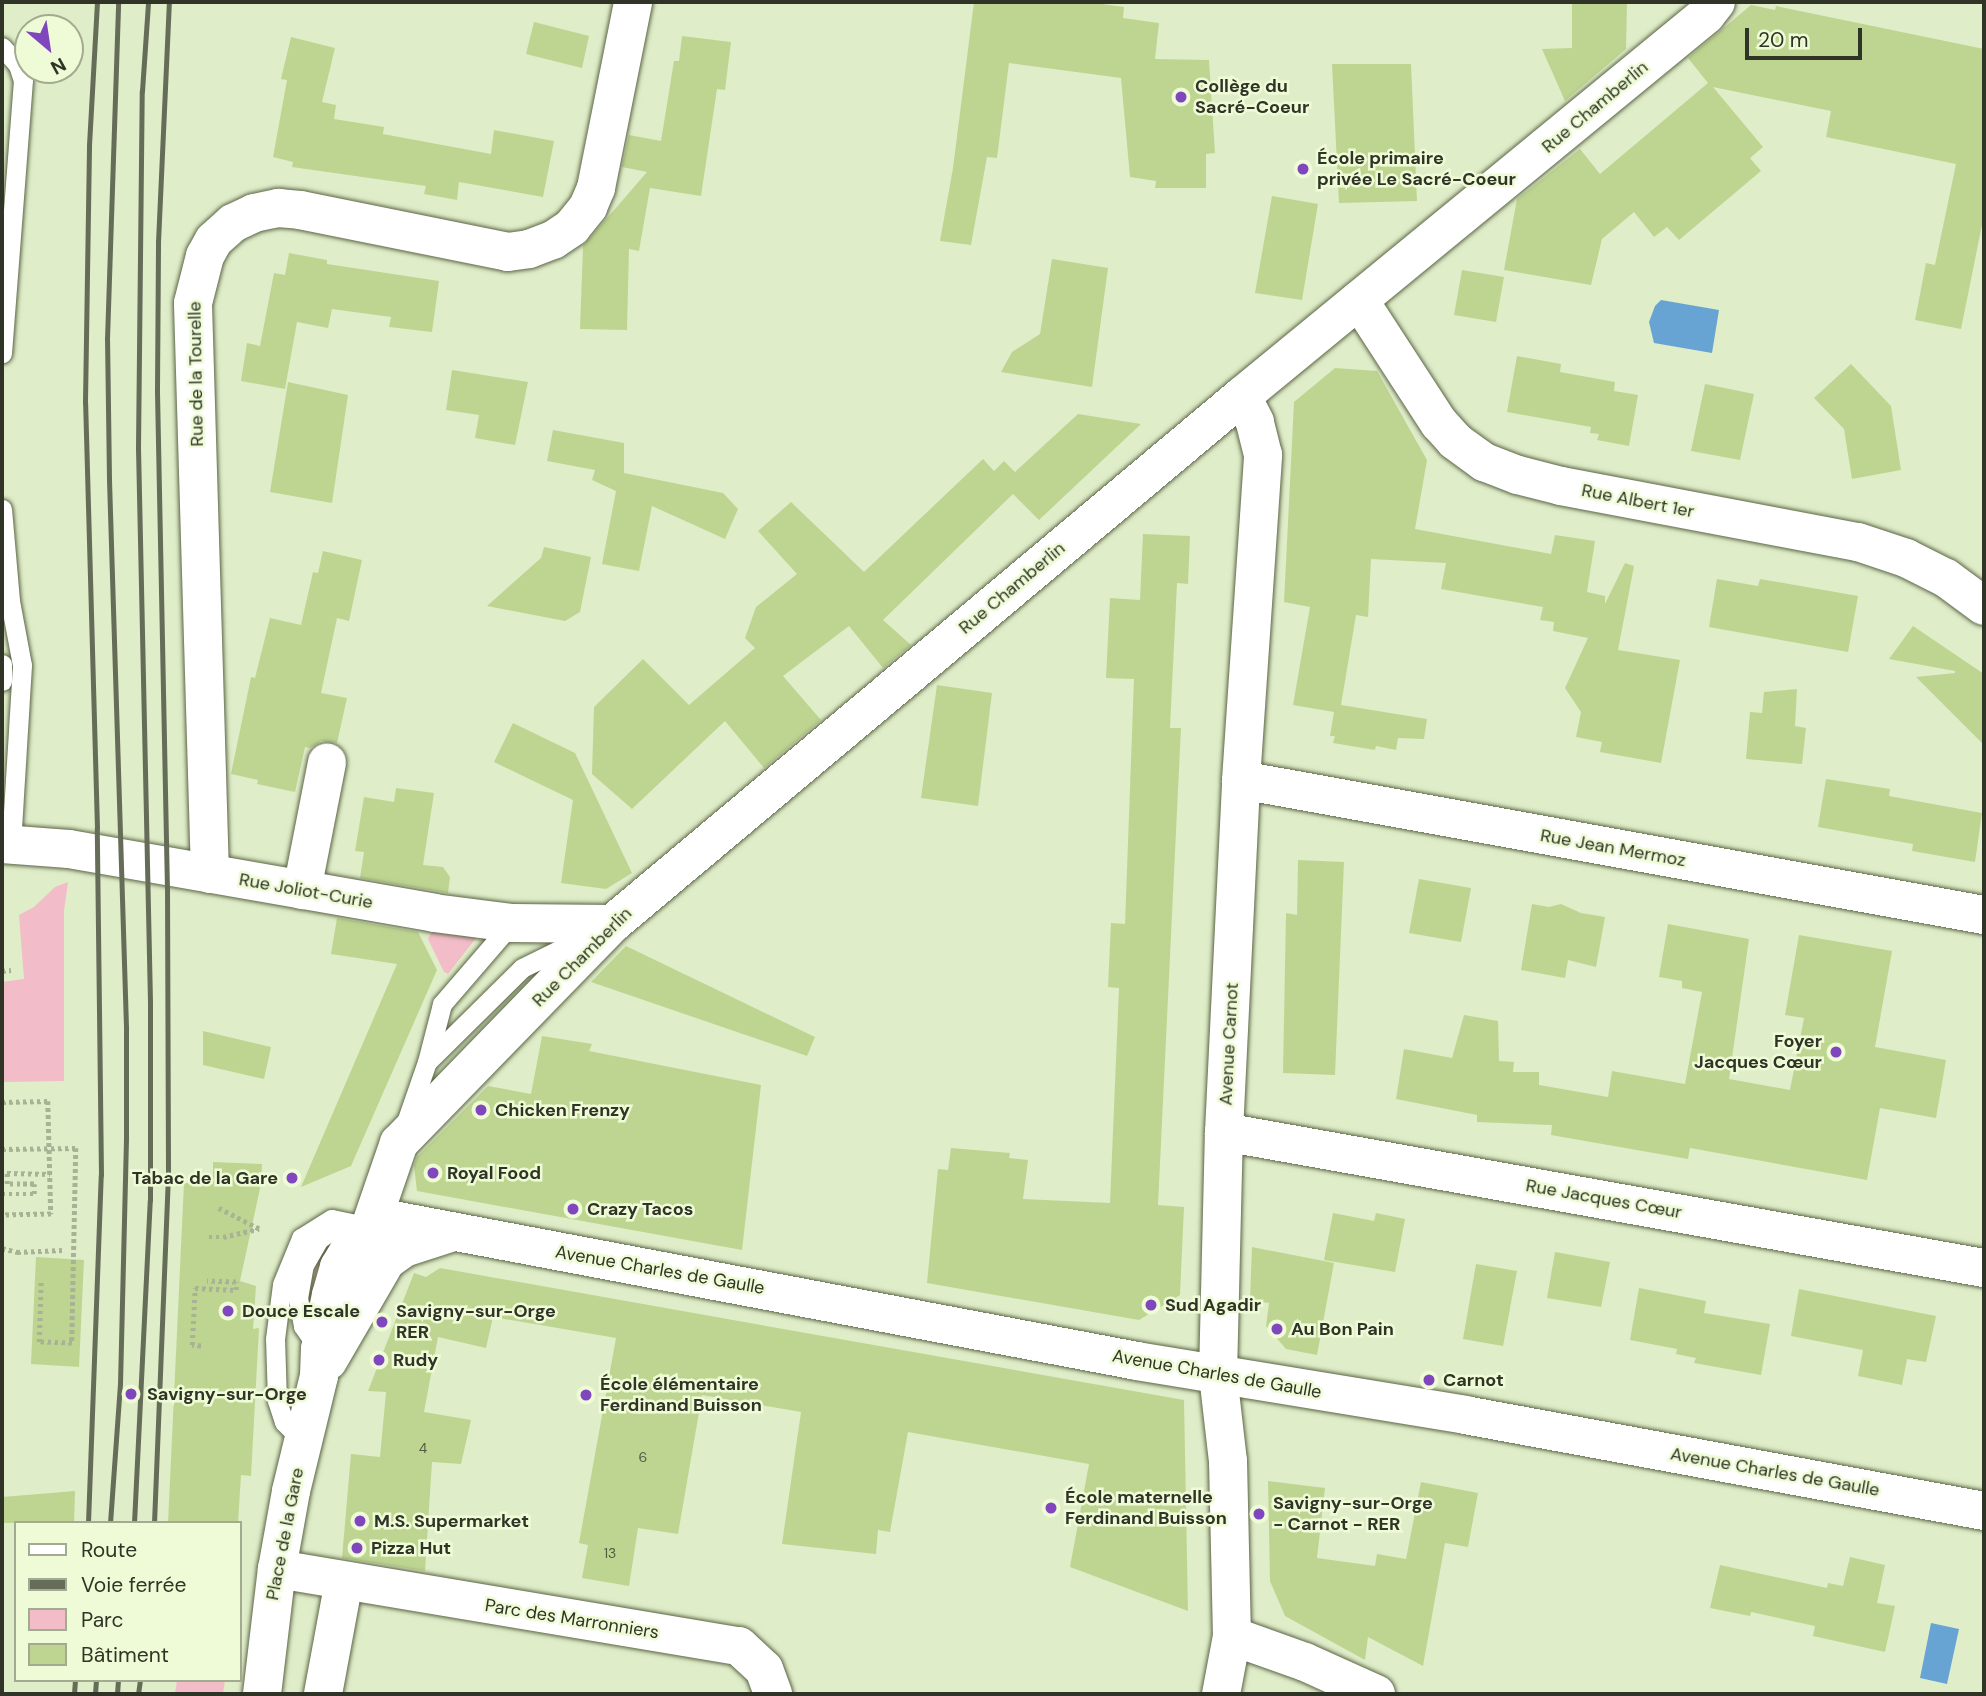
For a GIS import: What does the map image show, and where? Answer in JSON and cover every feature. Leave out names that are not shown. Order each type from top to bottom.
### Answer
[{"type":"street","name":"Rue de la Tourelle","points":[[210,874],[193,303],[205,256],[215,240],[233,223],[254,213],[278,208],[300,210],[508,252],[529,249],[554,240],[572,227],[588,207],[596,188],[634,2]]},
{"type":"street","name":"Rue Chamberlin","points":[[370,1227],[399,1143],[612,924],[1708,6]]},
{"type":"street","name":"Rue Albert 1er","points":[[1359,300],[1439,423],[1455,442],[1484,462],[1518,475],[1561,486],[1858,542],[1926,568],[1984,606]]},
{"type":"street","name":"Avenue Carnot","points":[[1221,1694],[1232,1636],[1228,1461],[1218,1376],[1224,1132],[1241,780],[1263,455],[1255,422],[1241,396]]},
{"type":"street","points":[[302,890],[327,762]]},
{"type":"street","name":"Rue Jean Mermoz","points":[[1241,780],[1984,915]]},
{"type":"street","name":"Rue Joliot-Curie","points":[[7,845],[69,849],[434,914],[512,923],[612,924]]},
{"type":"street","name":"Rue Jacques Cœur","points":[[1224,1132],[1984,1268]]},
{"type":"street","name":"Avenue Charles de Gaulle","points":[[370,1227],[393,1220],[450,1233],[766,1289],[1218,1376],[1465,1415],[1984,1511]]},
{"type":"street","name":"Place de la Gare","points":[[354,1316],[370,1227]]},
{"type":"street","name":"Place de la Gare","points":[[262,1694],[277,1569],[291,1491],[304,1442],[339,1267],[351,1247],[370,1227]]},
{"type":"street","name":"Avenue Charles de Gaulle","points":[[386,1261],[404,1248],[450,1233]]},
{"type":"street","name":"Place de la Gare","points":[[320,1363],[354,1316],[386,1261]]},
{"type":"street","name":"Parc des Marronniers","points":[[277,1569],[739,1646],[764,1669],[774,1694]]},
{"type":"street","points":[[323,1694],[344,1581]]},
{"type":"street","points":[[1232,1636],[1305,1662],[1376,1694]]},
{"type":"lane","points":[[2,47],[18,65],[23,80],[2,353]]},
{"type":"lane","points":[[2,509],[10,601],[22,665],[18,778],[7,845]]},
{"type":"lane","points":[[2,664],[2,681]]},
{"type":"lane","points":[[399,1143],[427,1062],[442,1004],[512,923]]},
{"type":"lane","points":[[427,1062],[522,968],[612,924]]},
{"type":"lane","points":[[304,1442],[284,1422],[277,1401],[275,1339],[282,1284],[301,1238],[332,1219],[370,1227]]},
{"type":"path","points":[[2,971],[12,970]]},
{"type":"path","points":[[2,1102],[48,1101],[51,1214],[2,1215]]},
{"type":"path","points":[[2,1149],[76,1148],[72,1343],[39,1342],[41,1280]]},
{"type":"path","points":[[2,1194],[34,1194],[34,1185],[6,1184],[7,1174],[50,1174]]},
{"type":"path","points":[[209,1237],[223,1237],[259,1229],[218,1208]]},
{"type":"path","points":[[2,1248],[18,1252],[62,1250]]},
{"type":"path","points":[[201,1346],[192,1345],[195,1289],[236,1290],[236,1282],[207,1281]]},
{"type":"green space","points":[[68,882],[64,911],[64,1081],[2,1082],[2,982],[24,979],[19,915],[34,907],[55,887]]},
{"type":"green space","points":[[434,927],[476,931],[476,938],[448,974],[444,972],[428,939]]},
{"type":"green space","points":[[331,1237],[335,1243],[310,1303],[307,1301],[314,1263]]},
{"type":"green space","points":[[177,1682],[225,1682],[223,1694],[175,1694]]},
{"type":"water","points":[[1661,300],[1719,310],[1712,353],[1654,343],[1649,322],[1655,306]]},
{"type":"water","points":[[1931,1623],[1959,1629],[1947,1684],[1920,1678]]},
{"type":"building","points":[[974,2],[1087,2],[1124,7],[1123,18],[1159,23],[1155,59],[1209,60],[1215,153],[1206,154],[1206,188],[1155,188],[1156,181],[1130,177],[1121,78],[1009,63],[997,158],[987,157],[971,245],[940,241],[953,168]]},
{"type":"building","points":[[1572,2],[1627,2],[1626,49],[1565,101],[1542,49],[1572,48]]},
{"type":"building","points":[[1751,5],[1775,10],[1776,6],[1984,49],[1984,215],[1961,329],[1915,320],[1926,263],[1935,265],[1956,164],[1826,137],[1831,111],[1713,87],[1763,147],[1750,158],[1761,171],[1679,240],[1667,227],[1654,237],[1634,212],[1602,239],[1591,285],[1504,270],[1517,199],[1580,149],[1600,174],[1708,83],[1688,58]]},
{"type":"building","points":[[534,22],[589,36],[582,68],[526,54]]},
{"type":"building","points":[[682,36],[731,42],[725,90],[717,89],[701,196],[650,188],[639,251],[629,249],[627,330],[580,329],[583,246],[647,172],[622,167],[629,135],[661,141],[674,61],[679,61]]},
{"type":"building","points":[[291,37],[335,48],[322,102],[336,105],[334,119],[384,127],[383,134],[491,154],[494,130],[554,141],[543,197],[459,182],[457,200],[424,194],[426,186],[292,167],[293,162],[273,157],[287,80],[281,79]]},
{"type":"building","points":[[1332,64],[1411,64],[1417,201],[1339,203]]},
{"type":"building","points":[[1272,196],[1318,204],[1302,300],[1255,293]]},
{"type":"building","points":[[289,253],[327,260],[327,264],[439,281],[432,332],[389,327],[391,317],[332,309],[328,328],[297,322],[285,389],[241,381],[247,343],[260,346],[274,273],[285,275]]},
{"type":"building","points":[[1052,259],[1108,268],[1092,387],[1001,372],[1012,352],[1040,334]]},
{"type":"building","points":[[1462,270],[1504,277],[1496,322],[1454,315]]},
{"type":"building","points":[[1517,356],[1561,364],[1560,372],[1615,382],[1614,391],[1638,395],[1629,446],[1597,440],[1599,434],[1590,433],[1591,427],[1507,412]]},
{"type":"building","points":[[1851,364],[1891,406],[1901,470],[1852,479],[1844,429],[1814,398]]},
{"type":"building","points":[[1335,368],[1377,371],[1427,460],[1415,529],[1551,554],[1555,535],[1595,541],[1587,592],[1605,596],[1605,604],[1625,563],[1634,566],[1618,650],[1680,660],[1661,763],[1600,752],[1602,742],[1576,737],[1581,712],[1565,688],[1588,638],[1553,631],[1554,622],[1540,620],[1543,607],[1441,589],[1446,563],[1371,559],[1368,617],[1356,615],[1341,705],[1427,719],[1424,739],[1398,738],[1396,750],[1376,746],[1375,750],[1333,743],[1335,736],[1330,736],[1334,712],[1293,705],[1310,607],[1284,602],[1294,402]]},
{"type":"building","points":[[452,370],[528,382],[515,445],[475,438],[479,415],[446,410]]},
{"type":"building","points":[[288,382],[348,395],[332,503],[270,492]]},
{"type":"building","points":[[1705,384],[1754,394],[1740,460],[1691,451]]},
{"type":"building","points":[[1078,414],[1141,424],[1039,520],[1013,494],[883,620],[911,645],[883,668],[849,626],[783,676],[821,720],[764,768],[725,721],[632,809],[592,774],[594,707],[643,659],[689,705],[755,648],[745,638],[756,607],[797,574],[758,531],[791,502],[864,572],[983,459],[994,471],[1004,461],[1015,472]]},
{"type":"building","points":[[553,430],[624,443],[624,473],[723,493],[738,509],[725,539],[652,506],[639,571],[602,564],[616,491],[592,480],[595,470],[547,461]]},
{"type":"building","points":[[1143,534],[1190,536],[1188,584],[1177,583],[1170,728],[1181,728],[1158,1205],[1184,1207],[1180,1295],[1139,1320],[927,1283],[938,1169],[948,1170],[951,1148],[1010,1153],[1009,1158],[1028,1160],[1023,1199],[1110,1203],[1119,988],[1108,987],[1111,923],[1125,924],[1134,679],[1106,678],[1110,598],[1140,600]]},
{"type":"building","points":[[544,547],[591,557],[580,612],[565,621],[487,606],[541,558]]},
{"type":"building","points":[[323,551],[362,560],[349,621],[337,618],[321,693],[347,698],[337,743],[321,741],[310,748],[305,747],[295,792],[257,784],[258,780],[231,774],[251,677],[255,678],[270,618],[301,625],[313,572],[318,573]]},
{"type":"building","points":[[1717,579],[1758,586],[1760,579],[1858,596],[1848,652],[1709,627]]},
{"type":"building","points":[[1913,626],[1984,674],[1984,745],[1916,677],[1955,671],[1889,659]]},
{"type":"building","points":[[937,685],[992,693],[978,806],[921,798]]},
{"type":"building","points":[[1797,689],[1795,726],[1806,728],[1802,764],[1746,759],[1750,712],[1762,713],[1764,692]]},
{"type":"building","points":[[513,723],[575,753],[632,873],[606,889],[561,883],[573,800],[494,762]]},
{"type":"building","points":[[1826,779],[1890,789],[1889,796],[1982,813],[1975,862],[1912,851],[1913,844],[1818,827]]},
{"type":"building","points":[[396,788],[434,793],[423,865],[443,867],[450,877],[448,893],[360,878],[364,852],[355,851],[364,797],[394,802]]},
{"type":"building","points":[[1298,860],[1344,862],[1335,1075],[1283,1073],[1286,913],[1297,915]]},
{"type":"building","points":[[1419,879],[1471,888],[1461,942],[1409,933]]},
{"type":"building","points":[[1532,904],[1549,907],[1561,904],[1581,913],[1605,917],[1596,967],[1568,960],[1565,978],[1521,970]]},
{"type":"building","points":[[337,918],[418,932],[437,970],[351,1166],[301,1187],[397,964],[331,954]]},
{"type":"building","points":[[1668,924],[1749,939],[1729,1079],[1790,1090],[1804,1018],[1785,1015],[1799,935],[1892,951],[1875,1047],[1946,1060],[1936,1118],[1880,1108],[1867,1180],[1690,1148],[1688,1159],[1551,1135],[1552,1125],[1477,1122],[1477,1115],[1396,1099],[1404,1049],[1452,1058],[1464,1015],[1498,1021],[1499,1061],[1514,1062],[1513,1072],[1539,1072],[1539,1085],[1608,1097],[1612,1071],[1685,1084],[1702,992],[1682,988],[1682,981],[1659,977]]},
{"type":"building","points":[[626,946],[815,1037],[807,1056],[591,982]]},
{"type":"building","points":[[203,1031],[271,1047],[264,1079],[203,1065]]},
{"type":"building","points":[[542,1036],[592,1044],[589,1051],[761,1085],[742,1250],[417,1191],[414,1166],[417,1157],[488,1086],[531,1094]]},
{"type":"building","points":[[213,1162],[262,1164],[261,1184],[240,1281],[256,1286],[253,1329],[259,1328],[251,1476],[241,1475],[238,1521],[168,1521],[184,1183],[213,1184]]},
{"type":"building","points":[[1333,1213],[1374,1221],[1376,1213],[1405,1219],[1395,1272],[1324,1260]]},
{"type":"building","points":[[1252,1247],[1334,1263],[1317,1355],[1286,1349],[1266,1326],[1269,1303],[1250,1300]]},
{"type":"building","points":[[1555,1252],[1610,1262],[1601,1307],[1547,1298]]},
{"type":"building","points":[[36,1257],[84,1260],[79,1367],[31,1364]]},
{"type":"building","points":[[1476,1264],[1517,1271],[1503,1346],[1463,1339]]},
{"type":"building","points":[[440,1268],[1184,1400],[1188,1611],[1070,1567],[1089,1464],[908,1432],[890,1532],[878,1530],[876,1554],[782,1544],[801,1412],[702,1395],[678,1534],[638,1528],[629,1586],[582,1578],[588,1545],[579,1543],[616,1338],[493,1317],[486,1348],[438,1337],[424,1412],[471,1420],[461,1464],[432,1462],[425,1571],[342,1558],[351,1454],[380,1457],[386,1392],[368,1391],[414,1273],[426,1277]]},
{"type":"building","points":[[1639,1288],[1706,1301],[1704,1313],[1770,1324],[1761,1375],[1694,1363],[1696,1358],[1676,1354],[1677,1349],[1630,1340]]},
{"type":"building","points":[[1799,1289],[1936,1316],[1926,1362],[1907,1359],[1902,1385],[1858,1376],[1863,1350],[1791,1336]]},
{"type":"building","points":[[1268,1481],[1325,1488],[1317,1558],[1375,1566],[1377,1554],[1406,1559],[1421,1482],[1478,1493],[1468,1547],[1445,1543],[1423,1666],[1368,1637],[1365,1660],[1285,1616],[1270,1581]]},
{"type":"building","points":[[75,1491],[74,1521],[2,1523],[2,1497]]},
{"type":"building","points":[[1850,1557],[1885,1565],[1877,1603],[1895,1606],[1885,1652],[1813,1636],[1815,1626],[1751,1612],[1750,1616],[1710,1608],[1720,1565],[1827,1588],[1828,1583],[1843,1586]]},
{"type":"railway","points":[[88,1521],[101,1175],[97,828],[85,402],[89,145],[97,2]]},
{"type":"railway","points":[[110,1521],[120,1384],[126,1138],[126,1027],[107,339],[118,2]]},
{"type":"railway","points":[[134,1521],[150,1200],[150,1002],[138,448],[142,91],[148,2]]},
{"type":"railway","points":[[154,1521],[168,1172],[167,890],[157,390],[158,242],[169,2]]},
{"type":"railway","points":[[74,1694],[75,1682]]},
{"type":"railway","points":[[95,1694],[96,1682]]},
{"type":"railway","points":[[117,1694],[118,1682]]},
{"type":"railway","points":[[138,1694],[140,1682]]},
{"type":"place","name":"Collège du Sacré-Coeur","points":[[1181,97]]},
{"type":"place","name":"École primaire privée Le Sacré-Coeur","points":[[1303,169]]},
{"type":"place","name":"Foyer Jacques Cœur","points":[[1836,1052]]},
{"type":"place","name":"Chicken Frenzy","points":[[481,1110]]},
{"type":"place","name":"Royal Food","points":[[433,1173]]},
{"type":"place","name":"Tabac de la Gare","points":[[292,1178]]},
{"type":"place","name":"Crazy Tacos","points":[[573,1209]]},
{"type":"place","name":"Sud Agadir","points":[[1151,1305]]},
{"type":"place","name":"Douce Escale","points":[[228,1311]]},
{"type":"place","name":"Savigny-sur-Orge RER","points":[[382,1322]]},
{"type":"place","name":"Au Bon Pain","points":[[1277,1329]]},
{"type":"place","name":"Rudy","points":[[379,1360]]},
{"type":"place","name":"Carnot","points":[[1429,1380]]},
{"type":"place","name":"Savigny-sur-Orge","points":[[131,1394]]},
{"type":"place","name":"École élémentaire Ferdinand Buisson","points":[[586,1395]]},
{"type":"place","name":"École maternelle Ferdinand Buisson","points":[[1051,1508]]},
{"type":"place","name":"Savigny-sur-Orge - Carnot - RER","points":[[1259,1514]]},
{"type":"place","name":"M.S. Supermarket","points":[[360,1521]]},
{"type":"place","name":"Pizza Hut","points":[[357,1548]]}]
